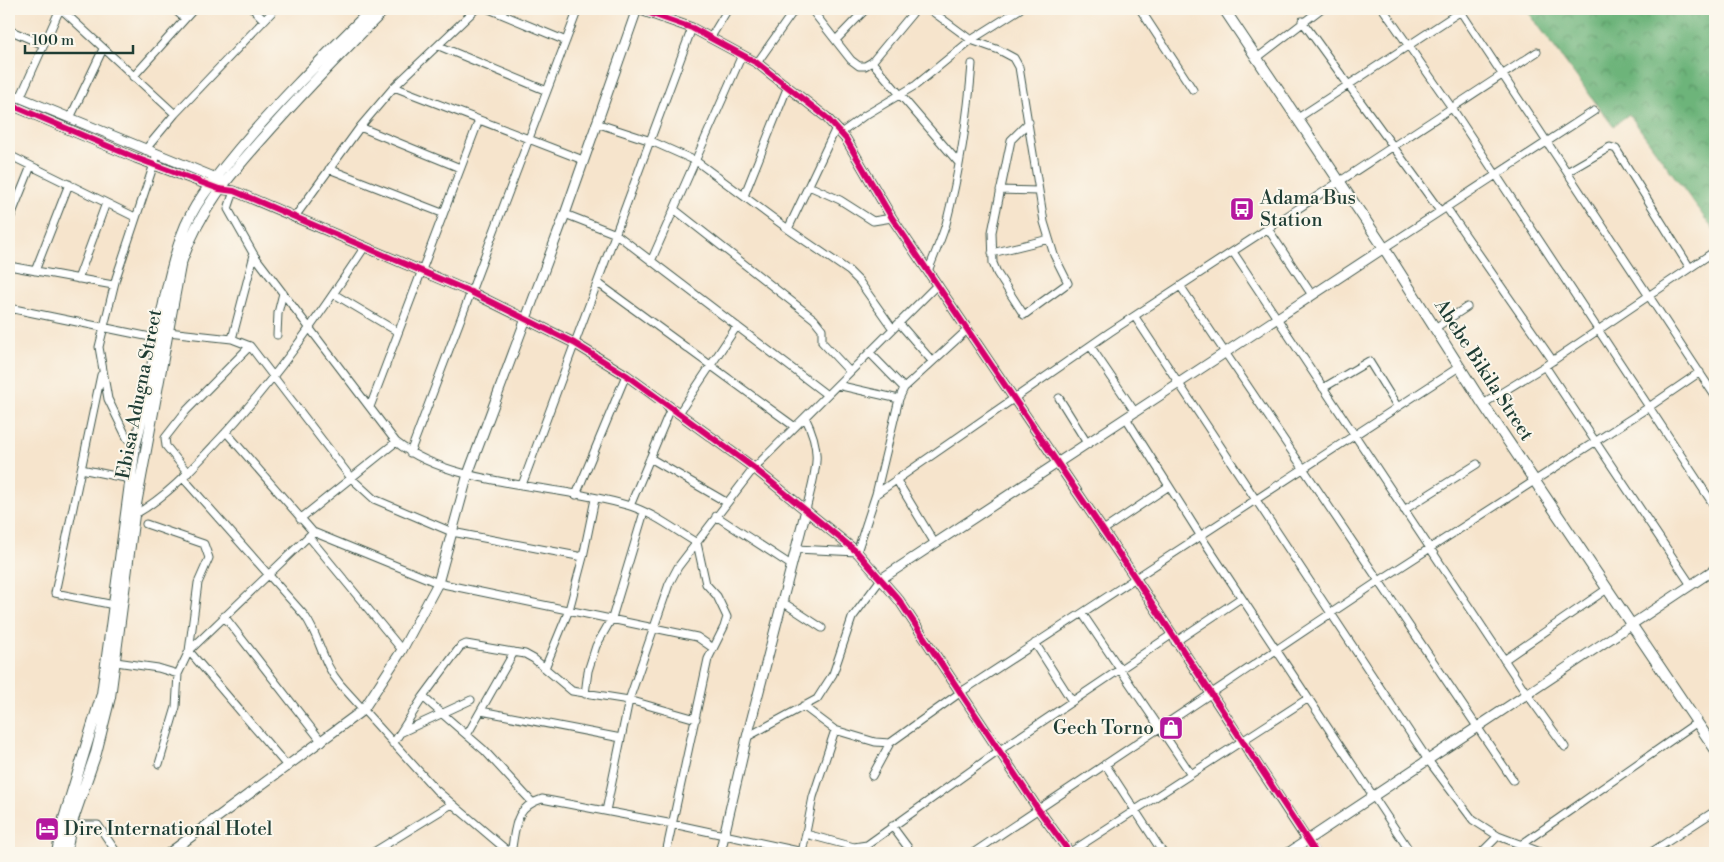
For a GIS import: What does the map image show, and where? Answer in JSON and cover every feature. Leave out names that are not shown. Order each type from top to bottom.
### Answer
[{"type":"main road","name":"Ebisa Adugna Street","points":[[57,853],[63,822],[102,694],[135,446],[186,247],[202,216],[279,101],[372,9]]},
{"type":"main road","name":"Ebisa Adugna Street","points":[[222,186],[328,65],[385,9]]},
{"type":"main road","name":"Abebe Bikila Street","points":[[1224,9],[1384,248],[1434,328],[1630,626],[1715,749]]},
{"type":"main road","name":"Ebisa Adugna Street","points":[[66,853],[71,825],[105,721],[116,662],[134,515],[164,337]]},
{"type":"street","points":[[20,98],[61,9],[102,49],[175,114]]},
{"type":"street","points":[[174,9],[185,19]]},
{"type":"street","points":[[133,77],[194,9]]},
{"type":"street","points":[[252,9],[264,20]]},
{"type":"street","points":[[144,150],[175,114],[275,9]]},
{"type":"street","points":[[294,218],[360,127],[394,87],[476,9]]},
{"type":"street","points":[[489,9],[566,41]]},
{"type":"street","points":[[410,453],[473,293],[578,9]]},
{"type":"street","points":[[169,853],[363,710],[402,650],[438,583],[468,474],[565,214],[637,9],[692,28],[757,63],[788,86],[839,131],[892,218],[1136,580],[1316,853]]},
{"type":"street","points":[[711,37],[728,9]]},
{"type":"street","points":[[757,63],[795,9]]},
{"type":"street","points":[[811,9],[851,60],[859,66],[865,66],[872,62],[916,9]]},
{"type":"street","points":[[836,40],[866,9]]},
{"type":"street","points":[[929,9],[971,40],[999,50],[1014,58],[1019,67],[1029,122],[1038,191],[1054,255],[1068,284],[1024,316],[996,273],[992,253],[992,232],[1011,140],[1029,122]]},
{"type":"street","points":[[788,229],[839,131],[916,85],[971,40],[1020,9]]},
{"type":"street","points":[[1140,9],[1193,90]]},
{"type":"street","points":[[1258,58],[1302,21],[1320,9]]},
{"type":"street","points":[[1383,9],[1452,108],[1715,507]]},
{"type":"street","points":[[1298,118],[1409,46],[1460,10],[1715,396]]},
{"type":"street","points":[[1302,21],[1443,209],[1553,361]]},
{"type":"street","points":[[522,485],[692,28]]},
{"type":"street","points":[[9,30],[44,45]]},
{"type":"street","points":[[439,46],[547,91]]},
{"type":"street","points":[[70,118],[102,49]]},
{"type":"street","points":[[876,494],[1013,398],[1538,52]]},
{"type":"street","points":[[652,259],[742,55]]},
{"type":"street","points":[[872,62],[958,162]]},
{"type":"street","points":[[928,271],[945,226],[969,99],[972,64]]},
{"type":"street","points":[[744,196],[788,86]]},
{"type":"street","points":[[394,87],[583,160]]},
{"type":"street","points":[[9,93],[157,155],[294,218],[473,293],[574,343],[626,375],[675,410],[754,468],[857,552],[881,579],[1070,853],[1307,699]]},
{"type":"street","points":[[9,116],[11,105],[154,164],[222,186]]},
{"type":"street","points":[[747,737],[816,699],[827,686],[852,618],[881,579],[934,542],[1179,384],[1594,111]]},
{"type":"street","points":[[370,407],[442,213],[479,120]]},
{"type":"street","points":[[596,123],[651,141],[696,161],[788,229],[849,271],[859,281],[894,329]]},
{"type":"street","points":[[360,127],[460,168]]},
{"type":"street","points":[[1567,172],[1610,147],[1616,149],[1690,268]]},
{"type":"street","points":[[9,155],[135,217]]},
{"type":"street","points":[[135,446],[127,438],[108,399],[99,347],[113,285],[157,155]]},
{"type":"street","points":[[9,222],[31,166]]},
{"type":"street","points":[[328,169],[442,213]]},
{"type":"street","points":[[35,271],[69,184]]},
{"type":"street","points":[[222,186],[228,209],[254,255],[396,442],[410,453],[468,474],[630,506],[696,542],[706,584],[718,596],[727,617],[708,658],[666,853]]},
{"type":"street","points":[[809,186],[840,200],[874,221],[892,218]]},
{"type":"street","points":[[1000,190],[1038,191]]},
{"type":"street","points":[[78,279],[106,203]]},
{"type":"street","points":[[674,209],[814,319],[822,329],[822,342],[850,372]]},
{"type":"street","points":[[565,214],[616,234],[652,259],[827,395]]},
{"type":"street","points":[[1268,229],[1312,295]]},
{"type":"street","points":[[992,253],[1049,239]]},
{"type":"street","points":[[134,515],[165,495],[226,432],[275,377],[311,330],[364,248]]},
{"type":"street","points":[[1484,404],[1553,361],[1715,251]]},
{"type":"street","points":[[1233,252],[1504,660],[1565,747]]},
{"type":"street","points":[[232,338],[254,255]]},
{"type":"street","points":[[9,266],[113,285]]},
{"type":"street","points":[[598,282],[795,427]]},
{"type":"street","points":[[606,811],[629,700],[672,575],[726,502],[754,468],[937,286]]},
{"type":"street","points":[[1181,287],[1513,780]]},
{"type":"street","points":[[277,335],[278,313],[283,293]]},
{"type":"street","points":[[334,294],[398,332]]},
{"type":"street","points":[[1434,328],[1467,307]]},
{"type":"street","points":[[9,308],[102,327],[164,337],[232,338],[250,346],[351,478],[374,499],[452,532],[584,557]]},
{"type":"street","points":[[1135,317],[1428,760],[1473,820],[1498,836],[1543,853]]},
{"type":"street","points":[[899,323],[932,361]]},
{"type":"street","points":[[630,506],[650,458],[675,410],[711,364],[737,326]]},
{"type":"street","points":[[857,552],[876,494],[899,399],[904,388],[967,330]]},
{"type":"street","points":[[250,346],[186,410],[165,438],[166,446],[185,475],[310,622],[332,674],[436,790],[511,853],[518,816],[524,807],[542,799],[724,834],[803,853],[813,796],[835,730]]},
{"type":"street","points":[[1091,347],[1135,412]]},
{"type":"street","points":[[870,353],[904,388]]},
{"type":"street","points":[[1323,388],[1369,361],[1397,406]]},
{"type":"street","points":[[872,776],[890,743],[960,692],[1136,580],[1303,467],[1459,366]]},
{"type":"street","points":[[1545,366],[1691,585]]},
{"type":"street","points":[[102,371],[56,593],[114,605]]},
{"type":"street","points":[[973,853],[1379,581],[1649,407],[1700,372]]},
{"type":"street","points":[[576,495],[626,375]]},
{"type":"street","points":[[837,385],[899,399]]},
{"type":"street","points":[[1059,398],[1088,443]]},
{"type":"street","points":[[720,853],[781,601],[806,510],[818,451],[815,436],[805,417]]},
{"type":"street","points":[[1126,418],[1200,536],[1372,797],[1406,852]]},
{"type":"street","points":[[226,432],[300,519],[402,650]]},
{"type":"street","points":[[300,519],[396,442]]},
{"type":"street","points":[[650,458],[726,502]]},
{"type":"street","points":[[1404,510],[1477,464]]},
{"type":"street","points":[[81,469],[130,479]]},
{"type":"street","points":[[896,479],[934,542]]},
{"type":"street","points":[[1102,530],[1169,486]]},
{"type":"street","points":[[545,668],[569,610],[584,557],[595,499]]},
{"type":"street","points":[[585,694],[588,671],[596,646],[612,618],[644,512]]},
{"type":"street","points":[[716,516],[791,565]]},
{"type":"street","points":[[146,524],[204,544],[209,558],[198,584],[189,651],[178,674],[176,708],[159,764]]},
{"type":"street","points":[[189,651],[311,534]]},
{"type":"street","points":[[311,534],[438,583],[697,637],[713,648]]},
{"type":"street","points":[[796,548],[857,552]]},
{"type":"street","points":[[1288,853],[1715,569]]},
{"type":"street","points":[[1504,660],[1607,589]]},
{"type":"street","points":[[806,834],[854,847],[867,845],[1000,750],[1120,669],[1241,598]]},
{"type":"street","points":[[781,601],[822,628]]},
{"type":"street","points":[[1082,613],[1191,774]]},
{"type":"street","points":[[224,616],[322,742]]},
{"type":"street","points":[[1035,643],[1072,701]]},
{"type":"street","points":[[393,744],[423,697],[460,647],[466,644],[514,652],[534,659],[572,691],[629,700],[696,719]]},
{"type":"street","points":[[189,651],[288,767]]},
{"type":"street","points":[[467,736],[514,652]]},
{"type":"street","points":[[116,662],[158,668],[178,674]]},
{"type":"street","points":[[423,697],[484,750],[532,802]]},
{"type":"street","points":[[400,733],[471,700]]},
{"type":"street","points":[[802,706],[835,730],[874,742],[890,743]]},
{"type":"street","points":[[481,711],[621,738]]},
{"type":"street","points":[[1522,844],[1696,723]]},
{"type":"street","points":[[1105,764],[1163,853]]},
{"type":"street","points":[[372,853],[452,804]]},
{"type":"street","points":[[1650,853],[1715,811]]},
{"type":"street","points":[[71,825],[92,823],[103,828],[117,853]]},
{"type":"street","points":[[892,826],[912,853]]},
{"type":"street","points":[[1481,853],[1498,836]]},
{"type":"green space","points":[[1526,9],[1715,9],[1715,232],[1629,114],[1613,126]]},
{"type":"cycle path","points":[[638,9],[692,28],[757,63],[826,117],[846,139],[892,218],[1136,579],[1316,853]]},
{"type":"cycle path","points":[[9,104],[136,158],[219,189],[234,191],[473,293],[574,343],[626,375],[754,468],[857,552],[899,600],[1038,809],[1070,853]]},
{"type":"place","name":"Adama Bus Station","points":[[1242,209]]},
{"type":"place","name":"Gech Torno","points":[[1171,728]]},
{"type":"place","name":"Dire International Hotel","points":[[47,829]]}]
